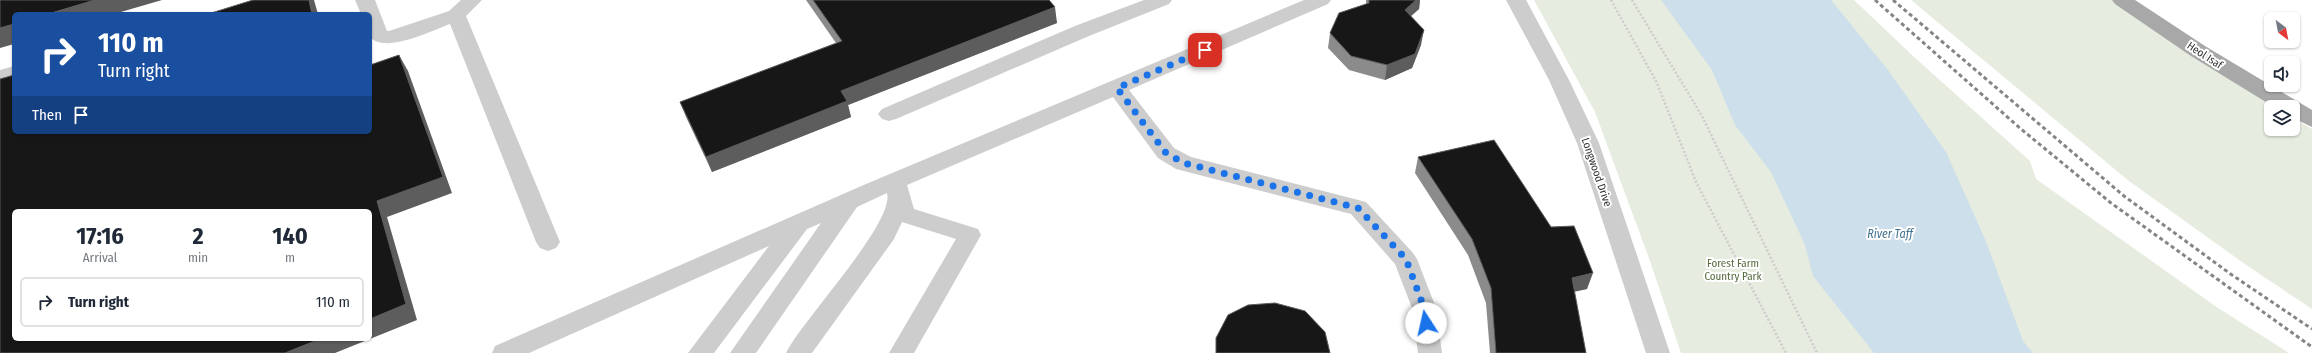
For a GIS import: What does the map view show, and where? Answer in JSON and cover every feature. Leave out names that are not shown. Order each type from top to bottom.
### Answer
[{"type":"main road","name":"Heol Isaf","points":[[2122,0],[2198,52],[2278,100]]},
{"type":"main road","points":[[2300,113],[2312,120]]},
{"type":"street","points":[[365,0],[370,12]]},
{"type":"street","points":[[372,18],[378,34],[382,37],[390,38],[456,15],[472,0]]},
{"type":"street","points":[[889,114],[1082,31],[1162,0]]},
{"type":"street","points":[[504,353],[850,200],[897,191],[1117,88],[1321,0]]},
{"type":"street","name":"Longwood Drive","points":[[1516,0],[1559,80],[1588,143],[1658,353]]},
{"type":"street","points":[[456,15],[548,242]]},
{"type":"street","points":[[0,77],[12,74]]},
{"type":"street","points":[[1117,88],[1166,153],[1184,163],[1358,208],[1406,259],[1424,308],[1430,353]]},
{"type":"street","points":[[798,353],[886,233],[897,191]]},
{"type":"street","points":[[897,191],[904,214],[970,235],[901,353]]},
{"type":"street","points":[[742,353],[850,200]]},
{"type":"street","points":[[700,353],[799,223]]},
{"type":"path","points":[[1612,0],[1657,83],[1696,182],[1786,353]]},
{"type":"path","points":[[1632,0],[1702,116],[1817,353]]},
{"type":"green space","name":"Forest Farm Country Park","points":[[1534,0],[1667,0],[1707,48],[1735,125],[1753,134],[1882,353],[1681,353],[1650,261],[1595,112]]},
{"type":"green space","points":[[1814,0],[1854,0],[1913,56],[2030,161],[2036,179],[2218,308],[2289,353],[2005,353]]},
{"type":"green space","points":[[1911,0],[2112,0],[2143,23],[2264,100],[2264,136],[2300,136],[2300,122],[2312,129],[2312,309],[2249,267],[2129,181]]},
{"type":"water","name":"River Taff","points":[[1661,0],[1831,0],[1888,70],[1946,152],[1985,239],[2023,341],[2033,353],[1874,353],[1813,276],[1805,245],[1771,172],[1735,125],[1712,70]]},
{"type":"building","points":[[0,0],[95,0],[55,12],[12,12],[12,25],[0,28]]},
{"type":"building","points":[[253,0],[309,0],[312,12],[214,12]]},
{"type":"building","points":[[813,0],[1049,0],[1055,7],[841,91],[847,101],[706,157],[680,102],[842,41]]},
{"type":"building","points":[[1369,0],[1416,0],[1405,10],[1424,30],[1415,54],[1387,65],[1351,56],[1330,33],[1339,13],[1369,3]]},
{"type":"building","points":[[399,55],[443,177],[377,201],[406,304],[372,318],[372,209],[12,209],[12,341],[315,341],[285,353],[0,353],[0,79],[12,76],[12,134],[372,134],[372,64]]},
{"type":"building","points":[[1494,140],[1551,227],[1574,226],[1593,273],[1572,278],[1586,353],[1496,353],[1491,288],[1472,239],[1418,157]]},
{"type":"building","points":[[1275,303],[1305,311],[1325,332],[1330,353],[1216,353],[1216,338],[1228,315],[1248,305]]},
{"type":"railway","points":[[1875,0],[2021,129],[2111,203],[2312,347]]},
{"type":"railway","points":[[1893,0],[2124,196],[2232,275],[2312,329]]},
{"type":"route","points":[[1205,50],[1117,88],[1166,153],[1184,163],[1307,193],[1358,208],[1406,259],[1424,308],[1426,323]]}]
